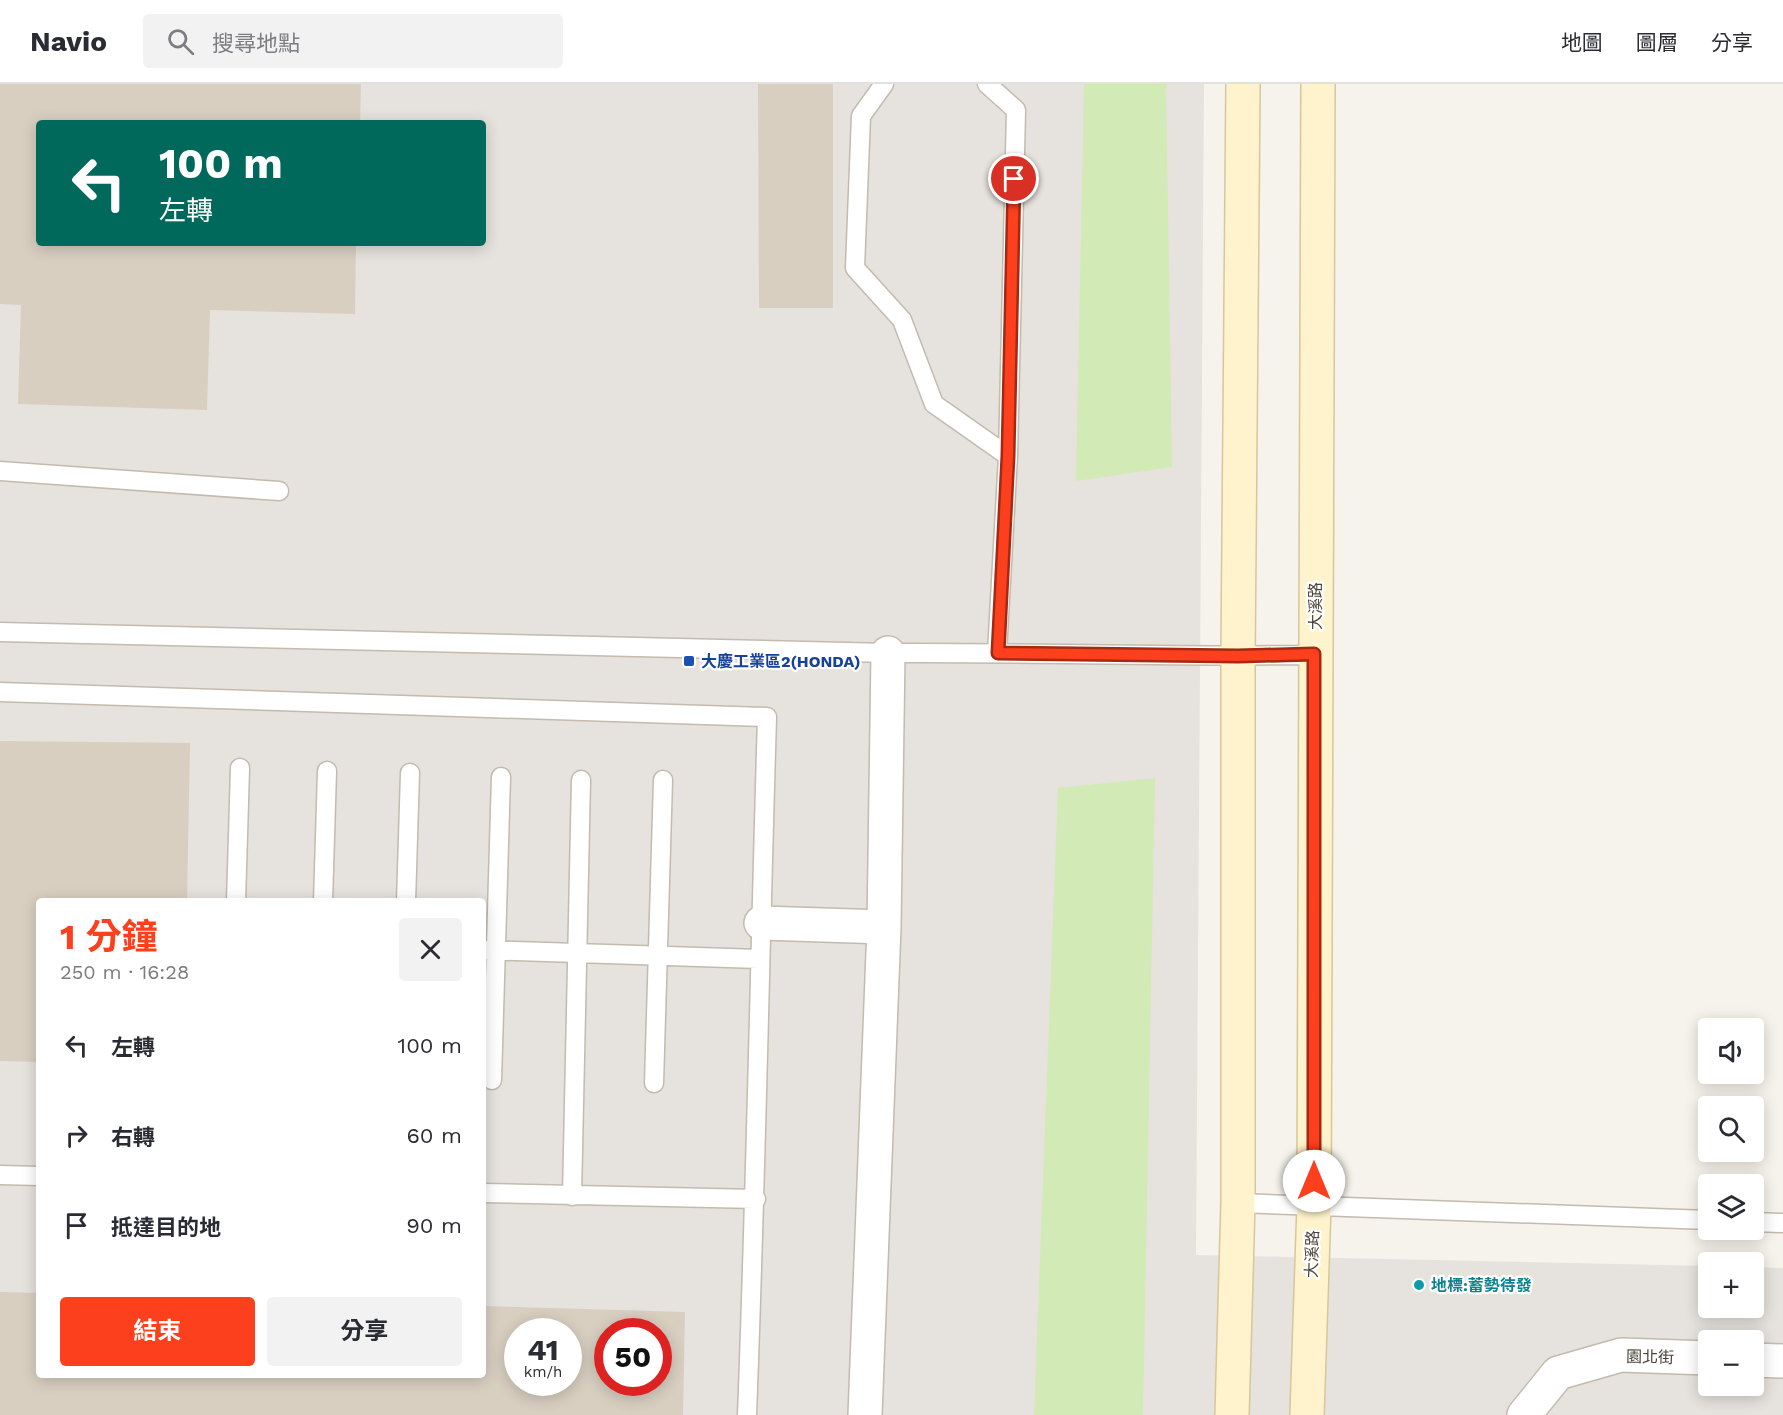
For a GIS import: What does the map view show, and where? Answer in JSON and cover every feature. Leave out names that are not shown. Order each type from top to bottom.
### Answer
[{"type":"main road","points":[[1232,1415],[1238,1203],[1238,656],[1243,84]]},
{"type":"main road","name":"大溪路","points":[[1307,1415],[1314,1205],[1314,654],[1318,84]]},
{"type":"street","points":[[865,1415],[884,927],[888,653]]},
{"type":"street","points":[[760,923],[884,927]]},
{"type":"street","name":"園北街","points":[[1524,1415],[1558,1373],[1621,1355],[1698,1358]]},
{"type":"street","points":[[1764,1360],[1783,1361]]},
{"type":"lane","points":[[884,84],[861,116],[855,268],[902,320],[934,404],[1008,456]]},
{"type":"lane","points":[[987,84],[1016,110],[1008,456],[998,653]]},
{"type":"lane","points":[[0,471],[279,491]]},
{"type":"lane","points":[[0,632],[888,653],[1238,656],[1314,654]]},
{"type":"lane","points":[[0,692],[767,717],[759,959],[756,1199],[747,1415]]},
{"type":"lane","points":[[236,898],[240,768]]},
{"type":"lane","points":[[323,898],[327,771]]},
{"type":"lane","points":[[406,898],[410,773]]},
{"type":"lane","points":[[492,1080],[489,950],[501,777]]},
{"type":"lane","points":[[572,1196],[581,780]]},
{"type":"lane","points":[[654,1083],[663,780]]},
{"type":"lane","points":[[489,950],[759,959]]},
{"type":"lane","points":[[0,1175],[36,1176]]},
{"type":"lane","points":[[486,1193],[756,1199]]},
{"type":"lane","points":[[1238,1203],[1698,1220]]},
{"type":"lane","points":[[1764,1222],[1783,1223]]},
{"type":"shaded area","points":[[0,84],[1204,84],[1196,1255],[1698,1266],[1698,1318],[1764,1318],[1764,1267],[1783,1268],[1783,1415],[0,1415]]},
{"type":"green space","points":[[1084,84],[1166,84],[1172,467],[1076,481]]},
{"type":"green space","points":[[1155,778],[1143,1415],[1034,1415],[1058,788]]},
{"type":"building","points":[[0,84],[361,84],[360,120],[36,120],[36,246],[356,246],[355,314],[210,310],[207,410],[18,404],[21,305],[0,304]]},
{"type":"building","points":[[758,84],[833,84],[833,308],[759,308]]},
{"type":"building","points":[[0,741],[190,743],[187,898],[36,898],[36,1062],[0,1061]]},
{"type":"building","points":[[0,1292],[36,1293],[36,1378],[486,1378],[486,1306],[685,1312],[683,1415],[0,1415]]},
{"type":"place","name":"大慶工業區2(HONDA)","points":[[689,661]]},
{"type":"place","name":"地標:蓄勢待發","points":[[1419,1285]]},
{"type":"route","points":[[1014,179],[1008,456],[998,653],[1238,656],[1314,654],[1314,1181]]}]
